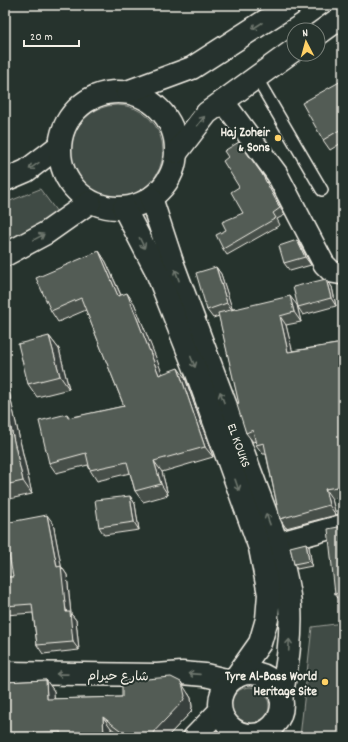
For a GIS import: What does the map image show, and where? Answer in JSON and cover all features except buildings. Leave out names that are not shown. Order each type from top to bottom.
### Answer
[{"type":"main road","points":[[127,92],[192,68],[290,5]]},
{"type":"main road","points":[[326,28],[343,16]]},
{"type":"main road","points":[[177,152],[174,131],[163,112],[147,99],[127,92],[108,92],[89,98],[74,110],[63,127],[59,146],[60,163],[66,179],[77,192],[90,202],[107,208],[124,208],[138,205],[151,198],[170,178],[177,152],[207,113],[286,56]]},
{"type":"main road","points":[[5,180],[26,171],[59,146]]},
{"type":"main road","name":"EL KOUKS","points":[[151,198],[268,546],[269,594],[267,619],[260,643],[233,679]]},
{"type":"main road","points":[[5,255],[46,233],[90,202]]},
{"type":"main road","name":"EL KOUKS","points":[[124,208],[156,270],[268,546],[285,572],[290,606],[290,649],[281,706],[279,737]]},
{"type":"main road","name":"شارع حيرام","points":[[5,673],[156,675],[182,673],[233,679]]},
{"type":"main road","points":[[247,674],[258,674],[269,679],[277,687],[281,706],[276,723],[268,731],[258,735],[247,736],[234,731],[225,722],[220,710],[220,699],[224,689],[233,679],[247,674]]},
{"type":"street","points":[[223,101],[277,174],[324,264],[332,272],[343,274]]},
{"type":"street","points":[[268,546],[343,525]]},
{"type":"street","points":[[194,737],[220,710]]},
{"type":"lane","points":[[256,77],[322,190]]},
{"type":"shaded area","points":[[117,105],[135,108],[150,118],[160,133],[163,151],[160,169],[150,184],[135,194],[117,197],[99,194],[84,184],[74,169],[71,151],[74,133],[84,118],[99,108]]},
{"type":"shaded area","points":[[40,189],[60,216],[5,245],[5,203]]},
{"type":"shaded area","name":"Tyre Al-Bass World Heritage Site","points":[[343,623],[343,737],[300,737],[312,627]]},
{"type":"shaded area","points":[[250,687],[260,690],[266,696],[269,706],[266,716],[260,722],[250,725],[240,722],[234,716],[231,706],[234,696],[240,690]]},
{"type":"place","name":"Haj Zoheir & Sons","points":[[278,138]]},
{"type":"place","name":"Tyre Al-Bass World Heritage Site","points":[[325,682]]}]
